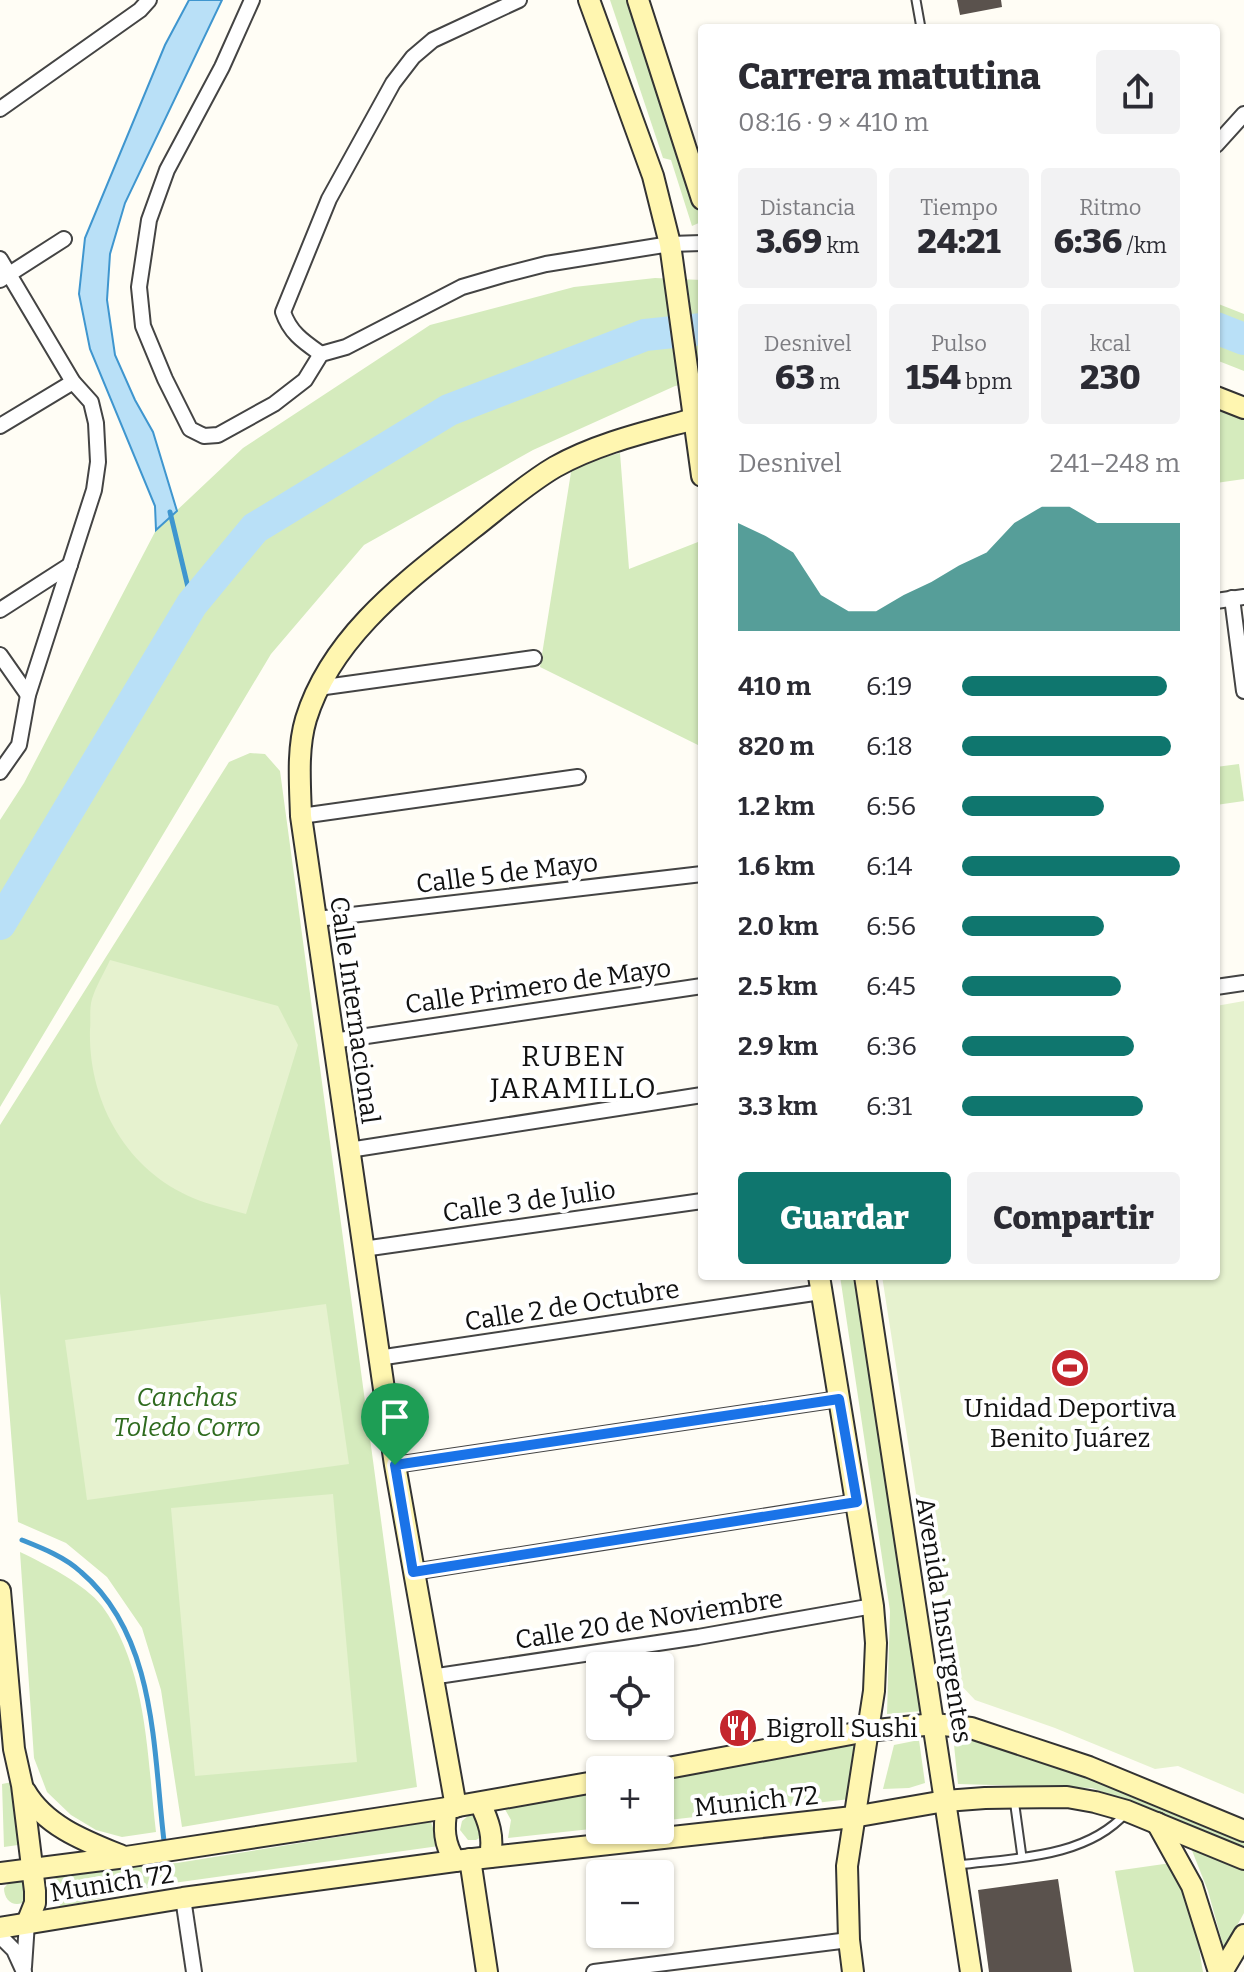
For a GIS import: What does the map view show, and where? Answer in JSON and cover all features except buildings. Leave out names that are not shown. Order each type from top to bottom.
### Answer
[{"type":"main road","points":[[589,0],[653,176],[670,244],[698,448]]},
{"type":"main road","points":[[638,0],[698,187]]},
{"type":"main road","points":[[1220,399],[1244,408]]},
{"type":"main road","name":"Calle Internacional","points":[[452,1808],[378,1358],[301,816],[305,721],[318,688],[341,650],[402,585],[503,504],[555,467],[613,442],[694,419]]},
{"type":"main road","name":"Avenida Insurgentes","points":[[866,1280],[971,1972]]},
{"type":"main road","points":[[820,1284],[873,1606],[875,1672],[847,1866],[853,1972]]},
{"type":"main road","points":[[0,1591],[14,1749],[22,1785],[35,1903],[27,1923]]},
{"type":"main road","name":"Munich 72","points":[[674,1767],[867,1731],[934,1724],[971,1728],[1089,1767],[1244,1831]]},
{"type":"main road","name":"Munich 72","points":[[0,1873],[452,1808],[586,1784]]},
{"type":"main road","points":[[22,1785],[34,1808],[50,1820],[77,1837],[126,1857]]},
{"type":"main road","name":"Munich 72","points":[[0,1928],[183,1898],[472,1859],[853,1817],[945,1801],[1014,1797],[1067,1797],[1127,1811],[1244,1859]]},
{"type":"main road","points":[[472,1859],[493,1842],[480,1803]]},
{"type":"main road","points":[[452,1808],[444,1836],[449,1851],[472,1859]]},
{"type":"main road","points":[[1157,1823],[1192,1886],[1221,1972]]},
{"type":"main road","points":[[472,1859],[487,1972]]},
{"type":"main road","points":[[1221,1972],[1244,1935]]},
{"type":"street","points":[[0,109],[140,10],[149,0]]},
{"type":"street","points":[[252,0],[222,67],[167,170],[149,220],[139,287],[143,326],[190,429],[204,436],[218,435],[274,404],[305,380],[321,354],[346,347],[462,287],[546,264],[670,244],[698,243]]},
{"type":"street","points":[[321,354],[288,327],[283,312],[329,199],[393,83],[413,57],[433,40],[519,0]]},
{"type":"street","points":[[1220,141],[1244,114]]},
{"type":"street","points":[[5,277],[64,239]]},
{"type":"street","points":[[0,259],[5,277],[73,382],[91,402],[96,423],[98,462],[94,490],[28,695],[19,745],[0,772]]},
{"type":"street","points":[[0,426],[73,382]]},
{"type":"street","points":[[0,610],[70,565]]},
{"type":"street","points":[[1238,598],[1244,691]]},
{"type":"street","points":[[0,655],[28,695]]},
{"type":"street","points":[[318,688],[534,658]]},
{"type":"street","points":[[301,816],[578,777]]},
{"type":"street","name":"Calle 5 de Mayo","points":[[317,919],[698,874]]},
{"type":"street","points":[[1220,986],[1244,983]]},
{"type":"street","name":"Calle Primero de Mayo","points":[[333,1041],[698,987]]},
{"type":"street","points":[[349,1150],[698,1096]]},
{"type":"street","name":"Calle 3 de Julio","points":[[363,1249],[698,1202]]},
{"type":"street","name":"Calle 2 de Octubre","points":[[378,1358],[820,1284]]},
{"type":"street","points":[[395,1465],[839,1399]]},
{"type":"street","points":[[413,1572],[857,1502]]},
{"type":"street","name":"Calle 20 de Noviembre","points":[[431,1677],[698,1637],[873,1606]]},
{"type":"street","points":[[183,1898],[194,1972]]},
{"type":"street","points":[[14,1950],[27,1923]]},
{"type":"street","points":[[0,1936],[14,1950],[24,1970]]},
{"type":"street","points":[[594,1972],[849,1940]]},
{"type":"lane","points":[[916,0],[920,24]]},
{"type":"lane","points":[[1014,1797],[1022,1857]]},
{"type":"lane","points":[[955,1866],[1022,1857],[1084,1843],[1114,1827],[1127,1811]]},
{"type":"green space","points":[[610,0],[637,0],[668,93],[698,210],[698,223],[692,226],[671,160],[663,158]]},
{"type":"green space","points":[[655,278],[698,280],[698,382],[675,386],[533,450],[364,545],[271,654],[0,1107],[0,820],[24,783],[156,530],[243,448],[430,325],[574,287]]},
{"type":"green space","points":[[1220,305],[1244,314],[1244,371],[1220,362]]},
{"type":"green space","points":[[1220,407],[1244,416],[1244,479],[1220,482]]},
{"type":"green space","points":[[620,453],[629,569],[698,542],[698,745],[540,667],[572,466]]},
{"type":"green space","name":"Canchas Toledo Corro","points":[[250,753],[265,754],[280,771],[417,1787],[182,1827],[161,1690],[142,1628],[107,1577],[66,1543],[18,1522],[0,1293],[0,1125],[229,762]]},
{"type":"green space","points":[[1239,764],[1244,801],[1220,804],[1220,766]]},
{"type":"green space","points":[[110,960],[278,1006],[298,1045],[246,1214],[199,1200],[169,1186],[130,1151],[116,1130],[96,1082],[90,1030],[92,999]]},
{"type":"green space","name":"Unidad Deportiva Benito Juárez","points":[[1244,1001],[1244,1794],[1178,1766],[1155,1769],[1055,1728],[975,1700],[941,1664],[939,1644],[947,1623],[930,1527],[920,1519],[883,1280],[1220,1280],[1220,1005]]},
{"type":"green space","points":[[841,1280],[861,1280],[922,1711],[887,1714],[890,1611]]},
{"type":"green space","points":[[326,1304],[349,1464],[87,1500],[65,1340]]},
{"type":"green space","points":[[333,1494],[357,1762],[195,1776],[171,1508]]},
{"type":"green space","points":[[20,1552],[86,1590],[102,1606],[117,1631],[129,1657],[143,1715],[156,1832],[122,1837],[96,1830],[71,1815],[47,1792],[34,1758]]},
{"type":"green space","points":[[953,1735],[1060,1765],[1244,1837],[1244,1847],[1092,1788],[958,1784]]},
{"type":"green space","points":[[859,1739],[850,1799],[674,1819],[674,1772]]},
{"type":"green space","points":[[919,1740],[925,1783],[909,1788],[883,1789],[894,1745]]},
{"type":"green space","points":[[12,1782],[18,1845],[4,1847],[2,1784]]},
{"type":"green space","points":[[586,1789],[586,1830],[508,1838],[511,1820],[502,1804]]},
{"type":"green space","points":[[468,1816],[476,1816],[483,1836],[476,1840],[468,1840],[460,1830],[462,1821]]},
{"type":"green space","points":[[431,1822],[439,1846],[166,1884],[60,1907],[53,1872],[177,1863]]},
{"type":"green space","points":[[1191,1848],[1244,1867],[1244,1913],[1224,1949],[1208,1891]]},
{"type":"green space","points":[[1171,1863],[1189,1902],[1203,1972],[1134,1972],[1115,1871]]},
{"type":"green space","points":[[13,1878],[26,1880],[27,1900],[23,1903],[15,1904],[6,1897],[4,1888]]},
{"type":"water","points":[[189,0],[222,0],[125,203],[110,254],[107,300],[115,355],[153,432],[177,511],[156,530],[155,506],[90,349],[79,294],[85,238],[165,45]]},
{"type":"waterway","points":[[0,924],[192,604],[255,528],[449,410],[645,335],[698,329]]},
{"type":"waterway","points":[[1220,330],[1244,339]]},
{"type":"waterway","points":[[170,512],[192,604]]},
{"type":"waterway","points":[[22,1540],[61,1557],[81,1572],[106,1598],[124,1629],[138,1662],[147,1697],[164,1841]]},
{"type":"waterway","points":[[166,1862],[169,1879]]},
{"type":"place","name":"Unidad Deportiva Benito Juárez","points":[[1070,1368]]},
{"type":"place","name":"Bigroll Sushi","points":[[738,1728]]},
{"type":"district","name":"RUBEN JARAMILLO","points":[[574,1072]]},
{"type":"route","points":[[839,1399],[857,1502],[413,1572],[395,1465],[839,1399]]}]
